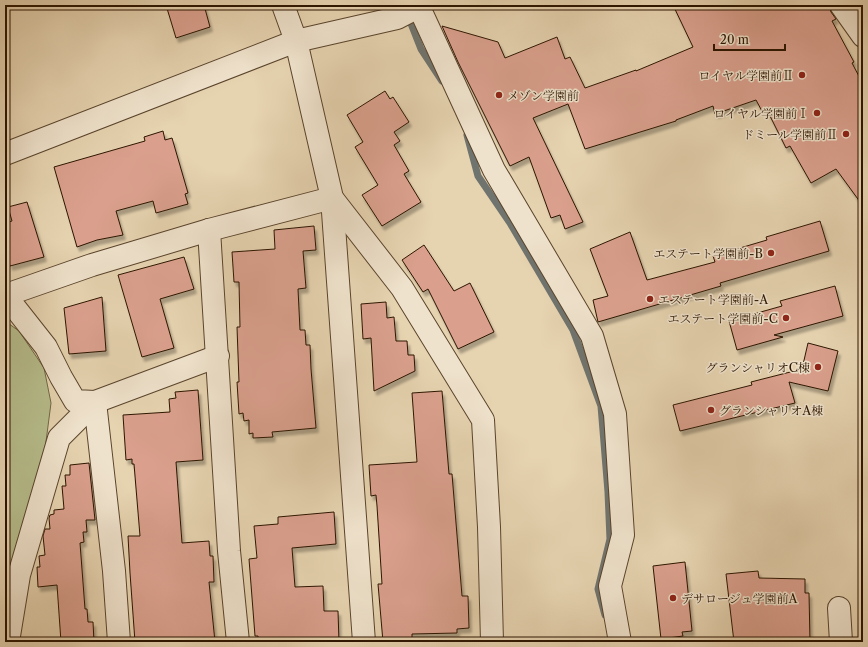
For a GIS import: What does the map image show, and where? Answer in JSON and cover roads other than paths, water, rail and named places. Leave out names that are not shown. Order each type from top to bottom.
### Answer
[{"type":"street","points":[[283,5],[296,40],[332,198],[364,642]]},
{"type":"street","points":[[841,5],[863,36]]},
{"type":"street","points":[[5,154],[241,63],[296,40],[414,9],[494,170],[592,336],[615,414],[623,535],[610,586],[620,642]]},
{"type":"street","points":[[218,356],[95,402],[75,401],[46,346],[6,295],[92,265],[209,230],[332,198]]},
{"type":"street","points":[[332,198],[402,288],[483,420],[489,527],[492,642]]},
{"type":"street","points":[[209,230],[229,551],[238,642]]},
{"type":"street","points":[[8,642],[20,575],[59,438],[95,402]]},
{"type":"street","points":[[95,402],[114,571],[119,642]]},
{"type":"street","points":[[840,608],[841,642]]},
{"type":"waterway","points":[[408,16],[421,49],[442,81]]},
{"type":"waterway","points":[[467,135],[478,176],[510,223],[573,330],[601,406],[610,539],[598,589],[605,615]]},
{"type":"place","name":"ロイヤル学園前Ⅱ","points":[[802,75]]},
{"type":"place","name":"メゾン学園前","points":[[499,95]]},
{"type":"place","name":"ロイヤル学園前Ⅰ","points":[[817,113]]},
{"type":"place","name":"ドミール学園前Ⅱ","points":[[846,134]]},
{"type":"place","name":"エステート学園前-B","points":[[771,253]]},
{"type":"place","name":"エステート学園前-A","points":[[650,299]]},
{"type":"place","name":"エステート学園前-C","points":[[786,318]]},
{"type":"place","name":"グランシャリオC棟","points":[[818,367]]},
{"type":"place","name":"グランシャリオA棟","points":[[711,410]]},
{"type":"place","name":"デサロージュ学園前A","points":[[673,598]]}]
